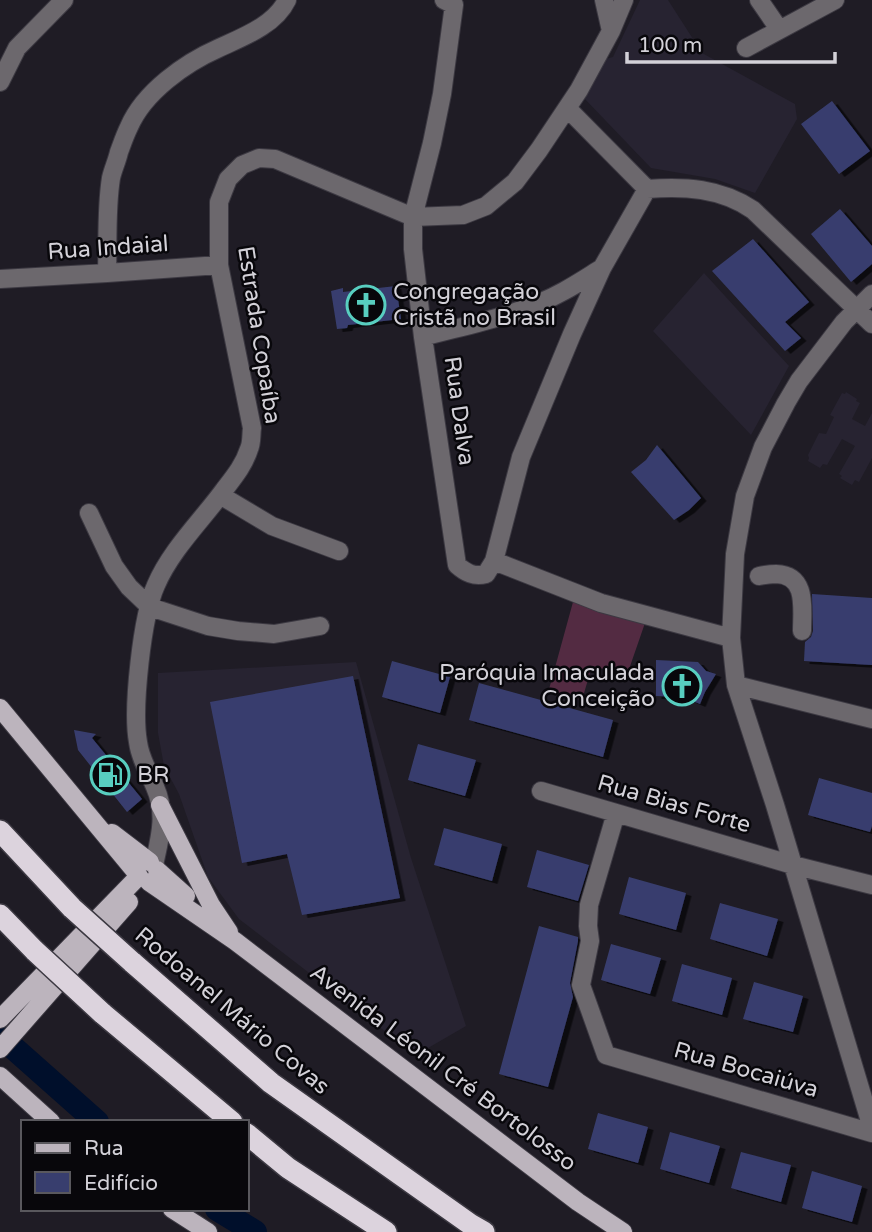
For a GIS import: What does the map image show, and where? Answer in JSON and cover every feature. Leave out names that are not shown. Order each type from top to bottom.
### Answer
[{"type":"highway","name":"Rodoanel Mário Covas","points":[[0,831],[72,908],[271,1083],[484,1232]]},
{"type":"highway","points":[[0,915],[102,1013],[230,1120]]},
{"type":"highway","points":[[248,1135],[288,1168],[386,1232]]},
{"type":"main road","name":"Avenida Léonil Cré Bortolosso","points":[[0,708],[82,809],[149,873],[578,1202],[623,1232]]},
{"type":"main road","points":[[160,805],[211,905],[235,941]]},
{"type":"main road","points":[[0,1019],[149,873]]},
{"type":"main road","points":[[6,1044],[149,873]]},
{"type":"main road","points":[[0,1076],[49,1120]]},
{"type":"main road","points":[[176,1211],[208,1232]]},
{"type":"street","points":[[0,82],[17,48],[64,0]]},
{"type":"street","points":[[107,273],[111,174],[129,125],[148,99],[177,71],[252,32],[269,21],[287,0]]},
{"type":"street","points":[[604,0],[611,31]]},
{"type":"street","name":"Estrada Copaíba","points":[[149,873],[162,822],[155,786],[144,765],[137,730],[139,675],[146,621],[155,586],[170,560],[242,466],[250,447],[252,428],[219,265],[219,202],[228,179],[242,165],[259,158],[275,159],[413,217],[463,215],[486,205],[514,182],[539,150],[579,90],[611,31],[624,0]]},
{"type":"street","points":[[759,0],[779,29]]},
{"type":"street","points":[[746,48],[835,0]]},
{"type":"street","name":"Rua Dalva","points":[[449,3],[442,94],[413,217],[414,262],[457,565],[464,572],[481,576],[486,574],[494,562]]},
{"type":"street","points":[[0,56],[17,48]]},
{"type":"street","points":[[567,108],[647,188],[676,186],[718,193],[737,200],[872,324]]},
{"type":"street","points":[[647,188],[602,268],[521,457],[494,562],[601,603],[731,638]]},
{"type":"street","name":"Rua Indaial","points":[[0,278],[219,265]]},
{"type":"street","points":[[423,337],[537,304],[564,292],[602,268]]},
{"type":"street","points":[[872,294],[844,322],[799,381],[763,447],[746,496],[737,543],[731,638],[736,685],[872,1130]]},
{"type":"street","points":[[220,495],[272,526],[339,551]]},
{"type":"street","points":[[89,513],[114,566],[129,587],[150,607],[208,626],[239,631],[274,634],[320,626]]},
{"type":"street","points":[[759,576],[777,574],[790,578],[797,585],[802,592],[802,631]]},
{"type":"street","points":[[736,685],[872,719]]},
{"type":"street","name":"Rua Bias Forte","points":[[541,791],[793,865],[872,885]]},
{"type":"street","name":"Rua Bocaiúva","points":[[616,813],[589,905],[590,941],[581,985],[606,1055],[872,1130]]},
{"type":"shaded area","points":[[640,0],[668,0],[702,53],[795,104],[797,119],[755,193],[715,179],[651,168],[583,97],[606,59],[613,57]]},
{"type":"shaded area","points":[[704,273],[789,366],[751,435],[653,331]]},
{"type":"shaded area","points":[[846,392],[860,403],[852,419],[865,426],[872,413],[872,458],[859,482],[855,480],[852,485],[840,478],[842,476],[839,474],[855,446],[842,439],[827,465],[823,464],[820,468],[808,461],[808,455],[819,433],[826,434],[834,417],[830,415],[842,393]]},
{"type":"shaded area","points":[[573,602],[645,623],[627,675],[592,666],[582,700],[548,693]]},
{"type":"shaded area","points":[[356,662],[411,858],[466,1026],[416,1055],[239,919],[208,877],[179,794],[164,766],[158,733],[158,673]]},
{"type":"building","points":[[832,101],[870,151],[839,174],[801,124]]},
{"type":"building","points":[[840,209],[872,246],[872,264],[851,282],[811,234]]},
{"type":"building","points":[[753,239],[809,302],[785,322],[801,338],[785,351],[712,271]]},
{"type":"building","name":"Congregação Cristã no Brasil","points":[[396,286],[401,319],[348,325],[347,328],[337,329],[331,291]]},
{"type":"building","points":[[657,445],[701,498],[674,520],[631,472],[646,460]]},
{"type":"building","points":[[812,594],[872,598],[872,665],[804,661],[805,642],[813,631]]},
{"type":"building","name":"Paróquia Imaculada Conceição","points":[[656,660],[698,662],[706,671],[716,674],[700,704],[683,697],[656,696]]},
{"type":"building","points":[[392,661],[450,677],[440,713],[382,697]]},
{"type":"building","points":[[353,676],[400,898],[302,915],[287,854],[242,863],[210,702]]},
{"type":"building","points":[[479,683],[613,720],[603,757],[469,720]]},
{"type":"building","name":"BR","points":[[74,730],[96,734],[92,738],[142,799],[127,812],[78,750]]},
{"type":"building","points":[[418,744],[476,760],[465,796],[408,780]]},
{"type":"building","points":[[819,778],[872,793],[870,832],[808,815]]},
{"type":"building","points":[[444,828],[502,844],[492,881],[434,865]]},
{"type":"building","points":[[537,850],[589,865],[578,901],[527,887]]},
{"type":"building","points":[[629,877],[686,893],[676,930],[619,914]]},
{"type":"building","points":[[720,903],[778,919],[767,956],[710,939]]},
{"type":"building","points":[[539,926],[578,937],[570,983],[573,997],[548,1087],[499,1074]]},
{"type":"building","points":[[611,944],[661,958],[650,994],[601,980]]},
{"type":"building","points":[[682,964],[732,978],[722,1015],[672,1001]]},
{"type":"building","points":[[754,982],[803,996],[793,1032],[743,1019]]},
{"type":"building","points":[[598,1113],[648,1127],[638,1163],[588,1149]]},
{"type":"building","points":[[670,1132],[720,1146],[709,1183],[660,1169]]},
{"type":"building","points":[[741,1152],[791,1165],[781,1202],[731,1188]]},
{"type":"building","points":[[812,1171],[862,1186],[852,1222],[802,1208]]},
{"type":"waterway","points":[[0,1036],[95,1120]]},
{"type":"waterway","points":[[220,1211],[255,1232]]},
{"type":"place","name":"Congregação Cristã no Brasil","points":[[366,305]]},
{"type":"place","name":"Paróquia Imaculada Conceição","points":[[682,686]]},
{"type":"place","name":"BR","points":[[110,775]]}]
